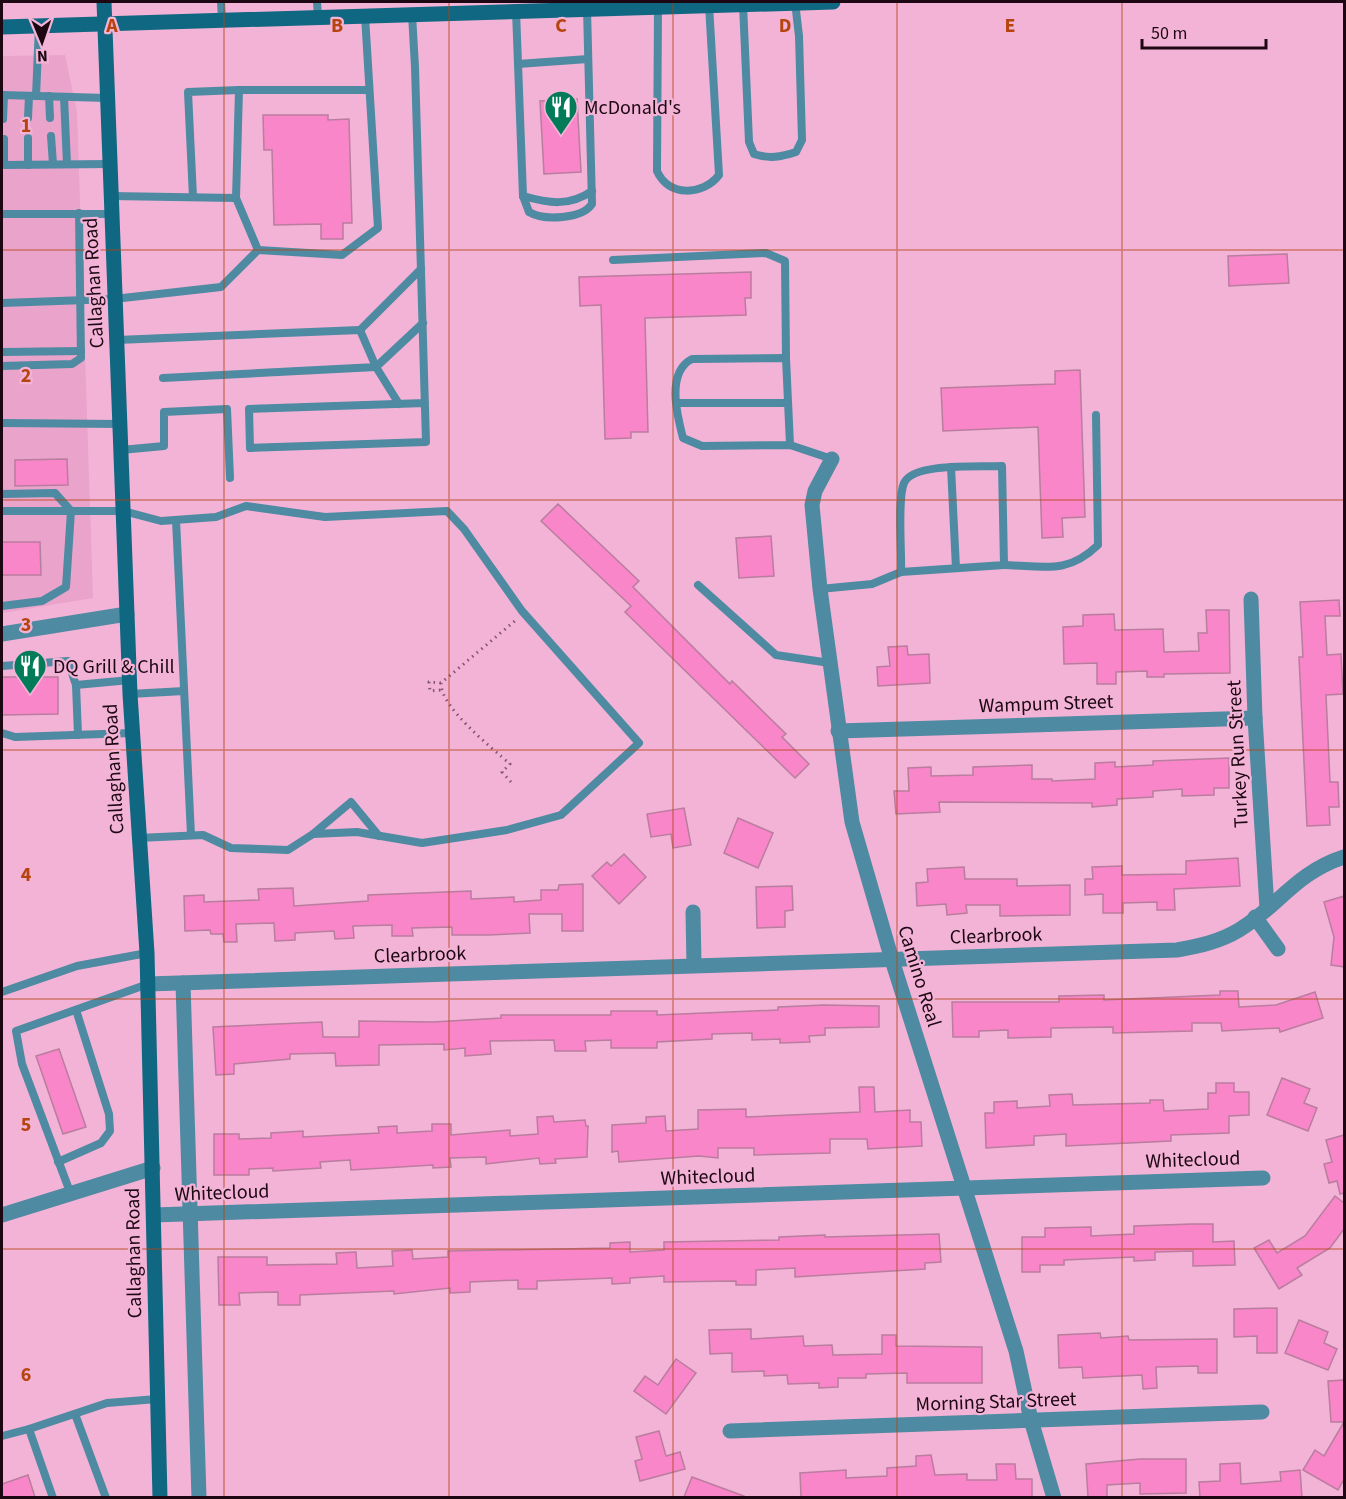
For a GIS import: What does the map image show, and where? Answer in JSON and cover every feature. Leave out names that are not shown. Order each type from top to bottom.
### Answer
[{"type":"main road","name":"Callaghan Road","points":[[104,2],[132,733],[147,952],[160,1497]]},
{"type":"main road","points":[[2,27],[587,9],[636,4],[833,2]]},
{"type":"street","name":"Camino Real","points":[[832,459],[815,491],[812,505],[820,589],[852,822],[892,960],[1016,1351],[1031,1420],[1054,1497]]},
{"type":"street","name":"Turkey Run Street","points":[[1251,599],[1261,913]]},
{"type":"street","points":[[2,634],[127,614]]},
{"type":"street","name":"Wampum Street","points":[[838,731],[1255,718]]},
{"type":"street","name":"Clearbrook","points":[[148,984],[1177,950],[1210,944],[1240,929],[1312,870],[1344,857]]},
{"type":"street","points":[[693,912],[694,965]]},
{"type":"street","points":[[1261,913],[1278,949]]},
{"type":"street","points":[[183,984],[199,1497]]},
{"type":"street","points":[[2,1215],[153,1168]]},
{"type":"street","name":"Whitecloud","points":[[154,1215],[1263,1178]]},
{"type":"street","name":"Morning Star Street","points":[[730,1431],[1262,1412]]},
{"type":"lane","points":[[221,2],[222,20]]},
{"type":"lane","points":[[317,2],[318,17]]},
{"type":"lane","points":[[743,4],[749,142],[754,154],[763,157],[781,157],[796,152],[801,140],[799,36],[795,2]]},
{"type":"lane","points":[[668,5],[657,171],[661,180],[674,189],[692,191],[712,184],[719,175],[709,5]]},
{"type":"lane","points":[[516,11],[525,207],[534,215],[574,215],[588,209],[592,204],[587,9]]},
{"type":"lane","points":[[412,14],[423,323],[426,442],[250,448],[249,409],[425,403]]},
{"type":"lane","points":[[2,303],[114,299],[221,287],[258,250],[342,255],[378,228],[365,16]]},
{"type":"lane","points":[[28,118],[39,26]]},
{"type":"lane","points":[[518,64],[588,59]]},
{"type":"lane","points":[[239,90],[236,198],[258,250]]},
{"type":"lane","points":[[193,197],[188,92],[369,90]]},
{"type":"lane","points":[[3,119],[3,95],[107,98]]},
{"type":"lane","points":[[49,96],[50,118]]},
{"type":"lane","points":[[64,97],[67,164]]},
{"type":"lane","points":[[51,136],[53,164]]},
{"type":"lane","points":[[28,138],[28,165]]},
{"type":"lane","points":[[4,139],[4,165],[109,164]]},
{"type":"lane","points":[[523,196],[539,201],[564,203],[574,201],[592,191]]},
{"type":"lane","points":[[110,196],[236,198]]},
{"type":"lane","points":[[2,366],[72,364],[81,358],[78,213]]},
{"type":"lane","points":[[2,214],[111,214]]},
{"type":"lane","points":[[613,260],[766,253],[785,261],[790,445]]},
{"type":"lane","points":[[117,340],[360,330],[421,268]]},
{"type":"lane","points":[[164,378],[376,367],[423,323]]},
{"type":"lane","points":[[360,330],[376,367],[399,404]]},
{"type":"lane","points":[[2,352],[81,351]]},
{"type":"lane","points":[[786,358],[692,359],[682,364],[677,374],[677,416],[683,438],[702,446],[790,445],[832,459]]},
{"type":"lane","points":[[677,403],[788,403]]},
{"type":"lane","points":[[121,450],[164,446],[164,412],[227,409],[230,478]]},
{"type":"lane","points":[[820,589],[872,584],[901,572],[1004,565],[1064,567],[1083,561],[1098,545],[1096,415]]},
{"type":"lane","points":[[2,431],[6,423],[121,424]]},
{"type":"lane","points":[[901,572],[904,482],[916,471],[951,467],[1002,466],[1004,565]]},
{"type":"lane","points":[[951,467],[956,568]]},
{"type":"lane","points":[[2,494],[55,493],[71,511],[66,587],[42,601],[2,606]]},
{"type":"lane","points":[[2,511],[123,511],[161,521],[216,517],[246,506],[325,516],[447,511],[464,529],[525,614],[639,743],[561,814],[507,830],[422,843],[357,832],[313,834]]},
{"type":"lane","points":[[176,520],[191,835]]},
{"type":"lane","points":[[698,585],[776,655],[830,663]]},
{"type":"lane","points":[[2,666],[68,661],[76,685],[78,735]]},
{"type":"lane","points":[[76,685],[184,690]]},
{"type":"lane","points":[[2,733],[15,738],[132,733]]},
{"type":"lane","points":[[138,838],[203,834],[231,848],[288,850],[313,834],[351,802],[379,836]]},
{"type":"lane","points":[[2,992],[77,966],[147,952]]},
{"type":"lane","points":[[70,1192],[22,1064],[16,1031],[148,984]]},
{"type":"lane","points":[[58,1162],[101,1143],[110,1131],[109,1113],[76,1010]]},
{"type":"lane","points":[[2,1436],[107,1403],[157,1399]]},
{"type":"lane","points":[[75,1414],[106,1497]]},
{"type":"lane","points":[[29,1429],[53,1497]]},
{"type":"path","points":[[441,690],[430,691],[429,682],[441,683],[503,629],[525,614]]},
{"type":"path","points":[[441,683],[441,690],[463,724],[510,764],[502,772],[511,782]]},
{"type":"shaded area","points":[[65,55],[77,112],[93,598],[2,613],[2,56]]},
{"type":"building","name":"McDonald's","points":[[577,99],[581,172],[544,174],[540,101]]},
{"type":"building","points":[[263,115],[328,115],[328,120],[349,119],[352,223],[343,223],[343,239],[321,239],[321,224],[274,225],[272,150],[264,150]]},
{"type":"building","points":[[1287,254],[1289,283],[1229,286],[1228,256]]},
{"type":"building","points":[[751,272],[751,298],[745,298],[746,315],[645,318],[648,432],[631,432],[631,438],[605,439],[601,305],[580,306],[579,277]]},
{"type":"building","points":[[1080,370],[1085,517],[1062,518],[1063,537],[1042,538],[1038,427],[943,431],[941,388],[1055,384],[1055,371]]},
{"type":"building","points":[[67,459],[68,485],[15,486],[15,460]]},
{"type":"building","points":[[558,504],[639,581],[633,587],[730,684],[732,681],[786,734],[782,737],[809,764],[795,778],[625,612],[631,606],[541,521]]},
{"type":"building","points":[[771,536],[774,576],[739,578],[736,538]]},
{"type":"building","points":[[2,542],[40,542],[41,575],[2,575]]},
{"type":"building","points":[[1339,600],[1340,616],[1325,616],[1327,655],[1341,654],[1343,694],[1326,695],[1330,782],[1338,782],[1339,807],[1329,807],[1330,825],[1307,826],[1299,657],[1303,657],[1300,602]]},
{"type":"building","points":[[1206,610],[1229,610],[1230,673],[1164,674],[1164,677],[1147,677],[1147,671],[1116,672],[1116,684],[1097,684],[1097,663],[1064,664],[1063,627],[1083,626],[1083,615],[1114,614],[1115,630],[1163,629],[1164,652],[1199,651],[1198,633],[1207,633]]},
{"type":"building","points":[[907,646],[908,655],[929,654],[930,683],[878,686],[877,667],[890,666],[888,647]]},
{"type":"building","name":"DQ Grill & Chill","points":[[2,677],[58,677],[58,714],[2,715]]},
{"type":"building","points":[[1229,758],[1229,788],[1214,788],[1214,795],[1182,796],[1182,789],[1153,791],[1153,797],[1117,799],[1117,805],[1092,807],[1092,803],[939,802],[940,812],[896,814],[894,791],[909,791],[908,768],[931,767],[931,776],[973,775],[973,767],[1032,765],[1032,779],[1052,779],[1052,781],[1095,779],[1095,763],[1115,762],[1115,767],[1153,765],[1153,761]]},
{"type":"building","points":[[684,808],[691,845],[673,848],[671,834],[651,837],[647,814]]},
{"type":"building","points":[[738,818],[773,833],[758,868],[724,853]]},
{"type":"building","points":[[624,854],[646,877],[619,904],[592,876],[607,862],[611,866]]},
{"type":"building","points":[[1238,858],[1240,886],[1174,889],[1175,910],[1157,910],[1157,902],[1123,903],[1123,913],[1103,913],[1103,894],[1085,895],[1085,879],[1093,879],[1092,867],[1122,866],[1122,875],[1186,874],[1186,861]]},
{"type":"building","points":[[964,867],[965,879],[1017,879],[1017,886],[1070,885],[1070,915],[1000,916],[1000,905],[966,905],[967,913],[947,915],[946,904],[917,906],[916,883],[928,882],[927,869]]},
{"type":"building","points":[[583,884],[583,931],[562,931],[562,914],[529,914],[530,933],[452,935],[452,927],[412,928],[413,936],[392,936],[392,925],[353,926],[354,938],[335,939],[334,931],[295,933],[295,940],[275,941],[274,923],[236,924],[237,942],[224,942],[223,934],[211,934],[210,930],[185,931],[184,896],[204,895],[204,902],[259,900],[258,889],[293,888],[294,906],[368,901],[368,895],[471,891],[471,899],[514,897],[514,902],[541,900],[541,890],[558,890],[559,885]]},
{"type":"building","points":[[792,886],[793,910],[785,911],[785,927],[757,928],[756,887]]},
{"type":"building","points":[[1344,896],[1344,967],[1331,965],[1334,937],[1324,902]]},
{"type":"building","points":[[1220,991],[1238,991],[1239,1007],[1276,1005],[1315,992],[1323,1018],[1280,1032],[1279,1028],[1222,1031],[1221,1023],[1192,1023],[1192,1031],[1113,1033],[1113,1027],[1051,1028],[1051,1037],[1008,1038],[1008,1030],[979,1031],[979,1037],[953,1037],[952,1002],[1059,1002],[1059,996],[1104,995],[1104,1000],[1220,995]]},
{"type":"building","points":[[879,1006],[879,1027],[825,1028],[825,1035],[809,1036],[810,1042],[780,1043],[780,1039],[752,1040],[752,1033],[712,1034],[712,1039],[657,1042],[657,1048],[611,1048],[611,1040],[585,1041],[586,1051],[555,1051],[554,1040],[490,1041],[491,1054],[465,1056],[465,1048],[444,1050],[444,1044],[379,1045],[379,1065],[336,1066],[335,1053],[290,1054],[290,1059],[234,1064],[234,1074],[216,1075],[213,1027],[322,1022],[323,1037],[359,1037],[359,1021],[433,1022],[501,1018],[501,1015],[611,1015],[611,1011],[657,1011],[657,1015],[778,1010],[778,1007]]},
{"type":"building","points":[[59,1049],[86,1127],[63,1134],[36,1056]]},
{"type":"building","points":[[1282,1078],[1310,1089],[1304,1103],[1317,1108],[1308,1131],[1267,1115]]},
{"type":"building","points":[[1216,1083],[1234,1083],[1234,1092],[1249,1092],[1249,1115],[1229,1116],[1229,1133],[1171,1135],[1171,1141],[1066,1146],[1066,1134],[1034,1136],[1034,1145],[986,1148],[985,1113],[994,1113],[994,1102],[1017,1101],[1017,1108],[1050,1106],[1049,1095],[1072,1094],[1073,1105],[1150,1103],[1150,1100],[1163,1100],[1164,1111],[1208,1109],[1208,1093],[1216,1093]]},
{"type":"building","points":[[859,1087],[874,1087],[875,1112],[910,1110],[910,1122],[921,1122],[922,1146],[868,1149],[867,1139],[830,1139],[830,1153],[754,1155],[754,1148],[718,1148],[718,1158],[699,1156],[619,1162],[618,1151],[612,1152],[612,1125],[646,1123],[646,1117],[665,1116],[666,1131],[698,1129],[698,1110],[746,1109],[746,1117],[860,1112]]},
{"type":"building","points":[[553,1116],[554,1122],[585,1120],[588,1126],[587,1157],[555,1159],[556,1163],[540,1164],[539,1158],[486,1164],[486,1157],[450,1158],[451,1167],[433,1168],[433,1165],[351,1170],[350,1160],[320,1162],[321,1168],[273,1171],[273,1168],[249,1169],[249,1175],[214,1175],[214,1134],[239,1134],[239,1139],[271,1138],[271,1133],[303,1131],[303,1137],[379,1133],[378,1127],[397,1126],[397,1133],[432,1131],[432,1124],[451,1124],[451,1135],[510,1130],[510,1136],[538,1134],[537,1117]]},
{"type":"building","points":[[1344,1135],[1344,1193],[1340,1194],[1337,1181],[1329,1183],[1324,1164],[1332,1162],[1326,1140]]},
{"type":"building","points":[[1335,1196],[1344,1203],[1344,1229],[1330,1248],[1297,1268],[1302,1275],[1279,1289],[1254,1248],[1269,1240],[1277,1253],[1305,1236]]},
{"type":"building","points":[[1213,1224],[1213,1242],[1234,1241],[1235,1265],[1193,1266],[1193,1251],[1155,1252],[1155,1260],[1134,1261],[1134,1257],[1064,1260],[1064,1265],[1040,1265],[1040,1272],[1022,1272],[1022,1237],[1045,1237],[1045,1228],[1091,1227],[1091,1236],[1134,1234],[1134,1226]]},
{"type":"building","points":[[939,1234],[941,1262],[925,1263],[925,1269],[795,1277],[795,1268],[756,1270],[756,1285],[736,1285],[736,1281],[664,1282],[664,1276],[630,1278],[630,1283],[612,1284],[612,1278],[537,1281],[537,1289],[518,1289],[518,1280],[470,1282],[470,1292],[450,1293],[450,1288],[394,1294],[394,1291],[300,1295],[300,1305],[278,1305],[278,1292],[239,1293],[240,1305],[219,1305],[218,1257],[267,1257],[267,1265],[337,1264],[336,1253],[356,1252],[357,1268],[393,1266],[392,1251],[412,1250],[413,1259],[448,1257],[448,1251],[610,1248],[610,1243],[630,1242],[630,1252],[664,1250],[664,1242],[779,1240],[779,1237],[825,1235],[825,1237]]},
{"type":"building","points":[[1277,1308],[1277,1353],[1257,1353],[1257,1336],[1234,1337],[1234,1309]]},
{"type":"building","points":[[1299,1320],[1328,1332],[1324,1343],[1337,1349],[1328,1370],[1285,1353]]},
{"type":"building","points":[[751,1329],[751,1339],[803,1336],[804,1346],[832,1345],[833,1355],[882,1354],[882,1335],[896,1335],[896,1346],[982,1347],[982,1383],[907,1383],[907,1373],[866,1374],[866,1378],[838,1378],[838,1387],[819,1388],[819,1383],[788,1384],[787,1375],[764,1376],[764,1371],[732,1372],[732,1353],[710,1354],[709,1330]]},
{"type":"building","points":[[1100,1333],[1101,1338],[1128,1336],[1129,1340],[1217,1339],[1217,1373],[1198,1373],[1198,1366],[1156,1367],[1157,1388],[1143,1389],[1142,1375],[1083,1378],[1082,1367],[1059,1368],[1058,1335]]},
{"type":"building","points":[[676,1359],[696,1373],[666,1414],[634,1391],[645,1376],[658,1385]]},
{"type":"building","points":[[1344,1380],[1344,1422],[1331,1422],[1328,1381]]},
{"type":"building","points":[[1344,1422],[1344,1479],[1338,1490],[1303,1470],[1315,1450],[1324,1456]]},
{"type":"building","points":[[659,1431],[666,1456],[680,1452],[685,1469],[640,1481],[635,1461],[642,1459],[636,1437]]},
{"type":"building","points":[[931,1455],[935,1475],[967,1474],[967,1480],[997,1480],[996,1464],[1015,1464],[1016,1479],[1032,1479],[1032,1497],[801,1497],[800,1473],[846,1470],[846,1478],[887,1476],[887,1468],[916,1466],[916,1456]]},
{"type":"building","points":[[1140,1459],[1186,1459],[1186,1493],[1140,1494],[1140,1483],[1107,1485],[1107,1497],[1088,1497],[1086,1464]]},
{"type":"building","points":[[1240,1463],[1241,1484],[1281,1481],[1280,1472],[1300,1470],[1302,1497],[1200,1497],[1199,1482],[1220,1481],[1220,1464]]},
{"type":"building","points":[[28,1475],[35,1497],[2,1497],[2,1484]]},
{"type":"building","points":[[692,1477],[744,1496],[744,1497],[684,1497]]},
{"type":"place","name":"McDonald's","points":[[561,136]]},
{"type":"place","name":"DQ Grill & Chill","points":[[30,695]]}]
